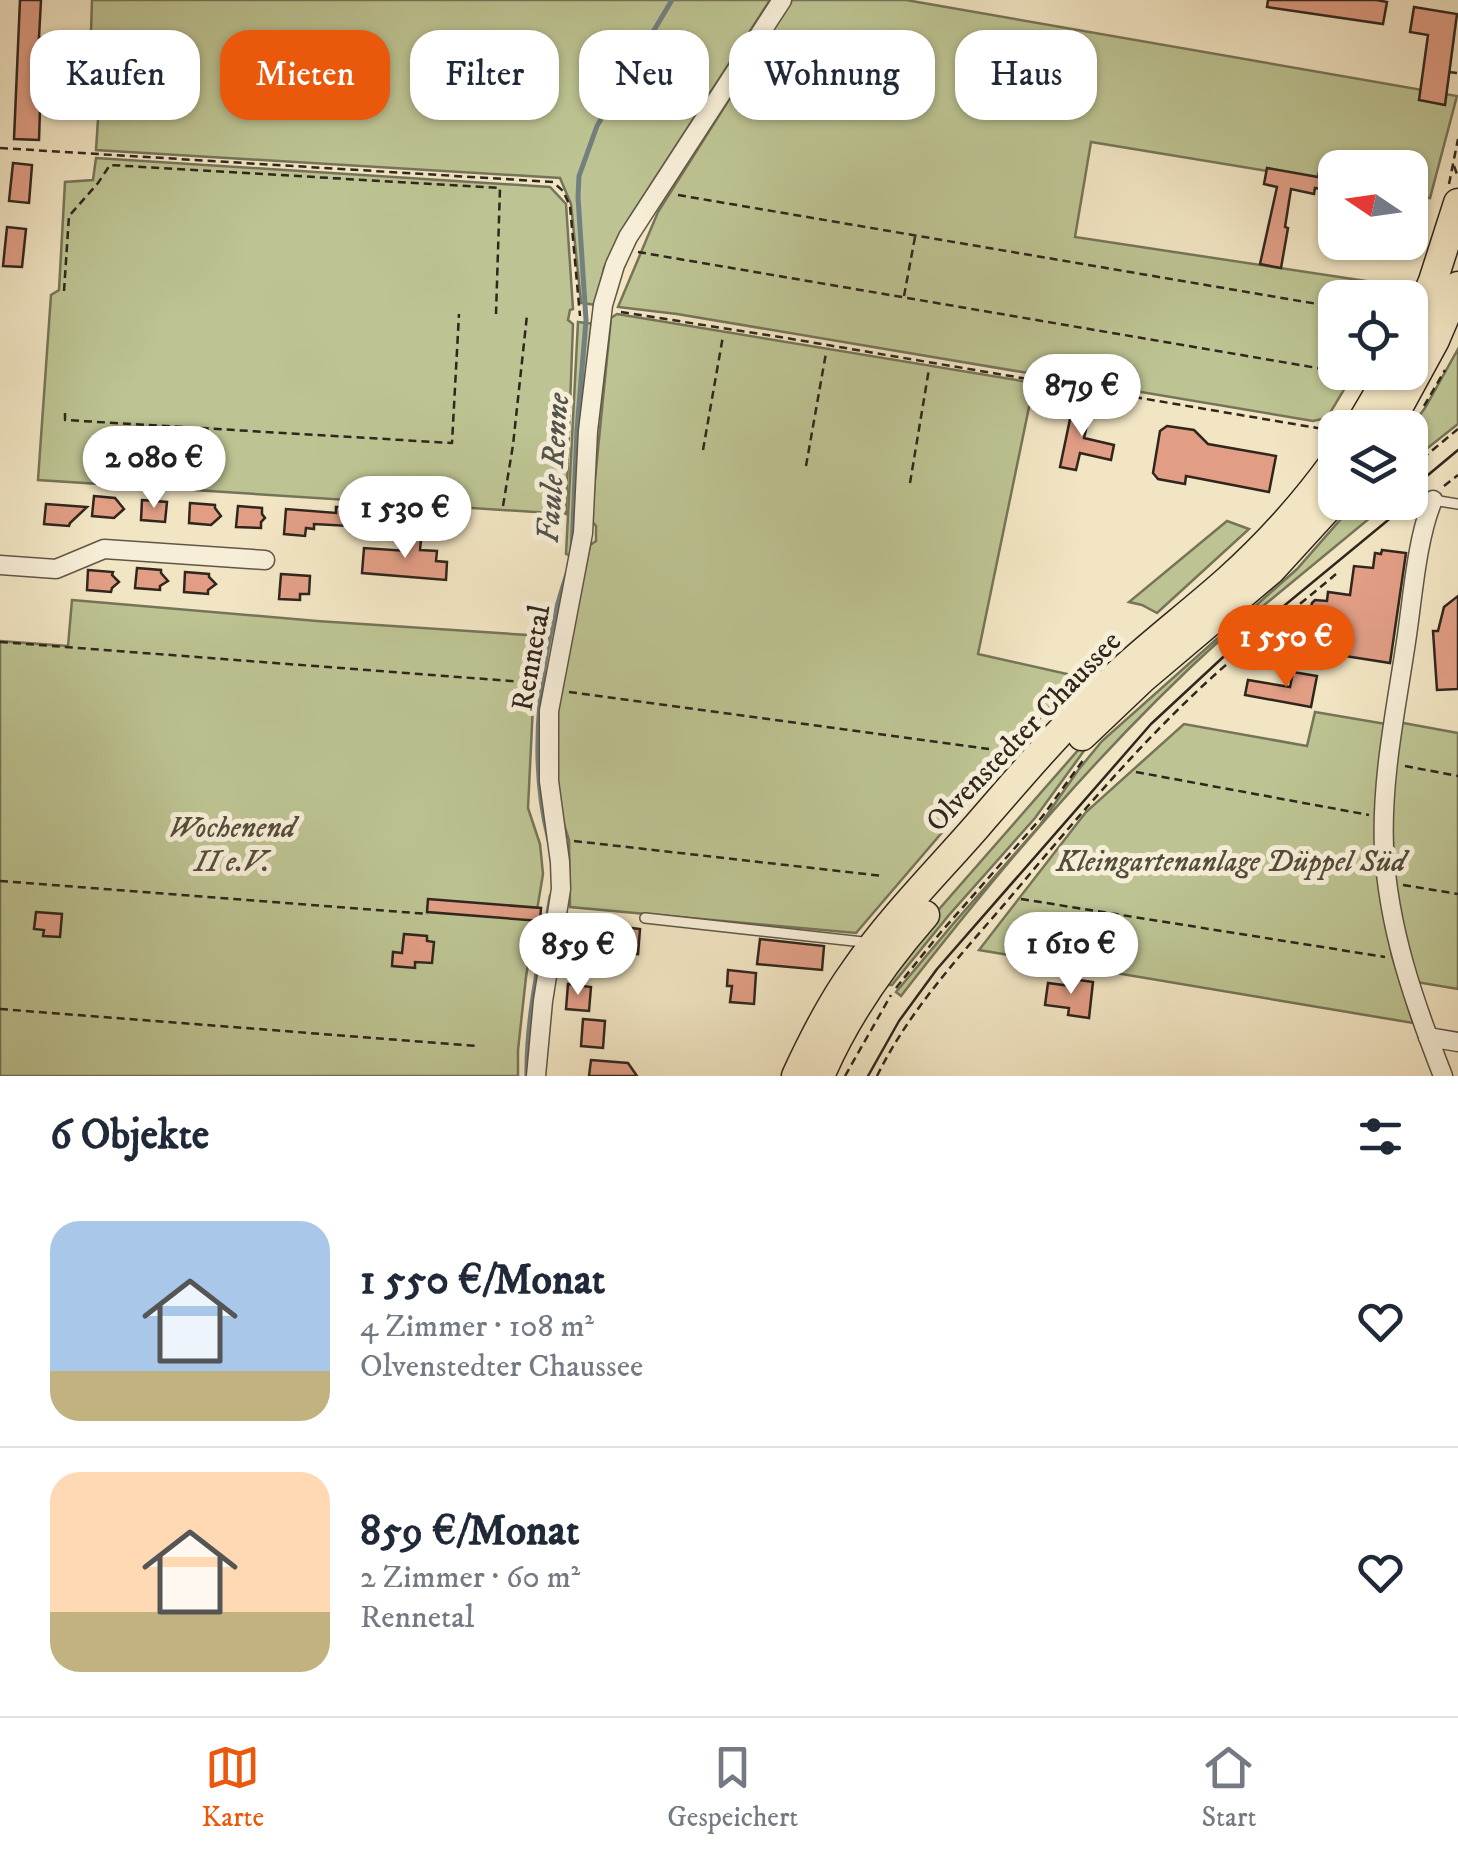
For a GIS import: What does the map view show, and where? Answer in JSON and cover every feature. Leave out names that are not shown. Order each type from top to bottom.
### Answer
[{"type":"main road","points":[[1428,289],[1458,203]]},
{"type":"main road","points":[[1428,348],[1458,286]]},
{"type":"main road","points":[[1374,410],[1393,390]]},
{"type":"main road","name":"Olvenstedter Chaussee","points":[[796,1076],[826,1014],[870,949],[1080,710],[1318,493]]},
{"type":"main road","name":"Olvenstedter Chaussee","points":[[820,1076],[847,1020],[886,960],[1079,739],[1142,679],[1271,570],[1318,515]]},
{"type":"street","name":"Rennetal","points":[[536,1076],[543,1000],[561,889],[549,781],[549,711],[583,532],[588,431],[610,278],[628,238],[782,0]]},
{"type":"street","points":[[1433,497],[1416,577],[1388,764],[1385,818],[1387,882],[1401,960],[1443,1076]]},
{"type":"street","points":[[0,565],[56,570],[104,549],[265,560]]},
{"type":"street","points":[[1428,1037],[1458,1042]]},
{"type":"lane","points":[[1433,497],[1458,504]]},
{"type":"lane","points":[[645,918],[863,942],[870,949]]},
{"type":"path","points":[[1449,72],[1458,73]]},
{"type":"path","points":[[1458,139],[1453,164],[1458,177]]},
{"type":"path","points":[[0,148],[553,182],[564,191],[570,206],[580,316]]},
{"type":"path","points":[[64,291],[69,216],[110,166],[129,166],[500,188],[496,314]]},
{"type":"path","points":[[681,196],[1318,304]]},
{"type":"path","points":[[904,298],[916,237]]},
{"type":"path","points":[[631,250],[1318,369]]},
{"type":"path","points":[[602,317],[610,310],[1318,428]]},
{"type":"path","points":[[66,414],[65,420],[452,444],[460,314]]},
{"type":"path","points":[[503,506],[527,314]]},
{"type":"path","points":[[703,450],[722,336]]},
{"type":"path","points":[[806,466],[826,353]]},
{"type":"path","points":[[910,483],[929,370]]},
{"type":"path","points":[[1428,452],[1458,428]]},
{"type":"path","points":[[1428,490],[1433,497],[1458,474]]},
{"type":"path","points":[[877,1076],[920,1005],[1136,752],[1205,684],[1336,574]]},
{"type":"path","points":[[0,642],[538,683]]},
{"type":"path","points":[[560,691],[989,749]]},
{"type":"path","name":"Olvenstedter Chaussee","points":[[845,1076],[877,1017],[907,973],[1042,817],[1086,756]]},
{"type":"path","points":[[1388,764],[1458,776]]},
{"type":"path","points":[[1136,772],[1385,818]]},
{"type":"path","points":[[569,840],[884,876]]},
{"type":"path","points":[[0,881],[428,914]]},
{"type":"path","points":[[1387,882],[1458,894]]},
{"type":"path","points":[[1021,900],[1401,960]]},
{"type":"path","points":[[0,1009],[476,1046]]},
{"type":"green space","points":[[92,0],[770,0],[751,30],[729,30],[729,63],[709,94],[709,30],[579,30],[579,120],[693,120],[626,223],[604,268],[597,305],[581,303],[571,204],[560,178],[96,150],[98,120],[200,120],[200,30],[91,30]]},
{"type":"green space","points":[[792,0],[906,0],[1078,30],[955,30],[955,120],[1097,120],[1097,33],[1457,96],[1430,198],[1428,150],[1318,150],[1318,179],[1091,142],[1075,237],[1359,280],[1318,280],[1318,390],[1344,390],[1332,410],[1318,410],[1318,420],[1313,421],[618,307],[658,212],[729,100],[729,120],[935,120],[935,30],[773,30]]},
{"type":"green space","points":[[96,158],[550,187],[566,204],[573,309],[568,320],[573,324],[566,514],[38,480],[51,295],[59,290],[65,182],[93,180]]},
{"type":"green space","points":[[617,314],[1034,383],[978,654],[1076,676],[856,933],[570,907],[569,840],[559,809],[555,739],[560,691],[590,545],[596,541],[596,526],[591,520],[611,318]]},
{"type":"green space","points":[[578,322],[596,324],[574,557],[566,554]]},
{"type":"green space","points":[[1458,349],[1458,424],[1428,448],[1425,408]]},
{"type":"green space","points":[[1340,520],[1367,520],[1228,635],[1225,633],[1297,569]]},
{"type":"green space","points":[[1227,521],[1249,529],[1157,613],[1129,602]]},
{"type":"green space","name":"Wochenend II e.V.","points":[[72,600],[543,636],[534,684],[528,808],[540,844],[543,874],[526,977],[518,1076],[0,1076],[0,641],[68,646]]},
{"type":"green space","points":[[1219,637],[1054,810],[901,996],[896,992],[1040,825],[1102,741]]},
{"type":"green space","name":"Kleingartenanlage Düppel Süd","points":[[1315,712],[1386,724],[1381,893],[1392,956],[1413,1023],[979,950],[1086,812],[1184,724],[1307,746]]},
{"type":"green space","points":[[1398,722],[1458,733],[1458,989],[1416,982],[1394,897],[1392,795]]},
{"type":"green space","points":[[1086,741],[1089,744],[1035,818],[892,985],[887,985],[884,982],[913,939]]},
{"type":"building","points":[[20,0],[41,0],[39,30],[30,30],[30,120],[40,120],[39,140],[14,139]]},
{"type":"building","points":[[1268,0],[1387,2],[1383,24],[1267,7]]},
{"type":"building","points":[[1414,7],[1457,14],[1445,105],[1419,100],[1428,35],[1410,32]]},
{"type":"building","points":[[13,163],[32,165],[29,203],[9,201]]},
{"type":"building","points":[[1267,168],[1318,177],[1314,194],[1291,189],[1281,268],[1260,264],[1277,187],[1264,184]]},
{"type":"building","points":[[7,227],[26,229],[22,267],[3,266]]},
{"type":"building","points":[[1074,400],[1092,404],[1084,438],[1114,445],[1111,460],[1080,453],[1076,470],[1060,467]]},
{"type":"building","points":[[1167,426],[1194,430],[1208,444],[1276,456],[1269,492],[1186,476],[1185,484],[1158,479],[1153,473],[1160,431]]},
{"type":"building","points":[[94,496],[115,498],[124,509],[114,518],[92,516]]},
{"type":"building","points":[[142,500],[167,502],[165,522],[141,520]]},
{"type":"building","points":[[190,503],[215,505],[221,516],[211,525],[189,523]]},
{"type":"building","points":[[46,504],[87,507],[69,526],[44,524]]},
{"type":"building","points":[[238,506],[262,508],[265,518],[261,528],[236,527]]},
{"type":"building","points":[[336,507],[369,508],[368,527],[314,524],[314,529],[306,528],[305,536],[284,534],[286,509],[336,513]]},
{"type":"building","points":[[409,529],[422,530],[420,550],[437,551],[436,561],[447,562],[446,580],[362,573],[364,548],[407,551]]},
{"type":"building","points":[[1382,550],[1406,553],[1390,663],[1268,644],[1270,632],[1285,634],[1287,621],[1307,624],[1312,603],[1327,601],[1328,592],[1350,595],[1354,566],[1373,568],[1375,553],[1381,554]]},
{"type":"building","points":[[137,568],[161,570],[168,581],[160,590],[135,588]]},
{"type":"building","points":[[88,570],[113,572],[119,582],[111,592],[87,590]]},
{"type":"building","points":[[185,572],[209,574],[216,584],[208,594],[184,592]]},
{"type":"building","points":[[281,574],[310,576],[309,594],[300,594],[300,600],[279,599]]},
{"type":"building","points":[[1458,596],[1458,689],[1437,690],[1433,631],[1438,631],[1444,607]]},
{"type":"building","points":[[1293,672],[1317,676],[1311,707],[1245,695],[1248,680],[1290,687]]},
{"type":"building","points":[[428,899],[541,908],[540,921],[427,912]]},
{"type":"building","points":[[36,912],[62,914],[60,937],[43,936],[44,930],[34,929]]},
{"type":"building","points":[[572,920],[640,929],[638,954],[567,946]]},
{"type":"building","points":[[404,934],[427,936],[427,941],[434,942],[432,963],[415,962],[415,968],[392,966],[393,952],[402,953]]},
{"type":"building","points":[[760,939],[824,946],[822,970],[757,964]]},
{"type":"building","points":[[728,970],[756,973],[754,1004],[730,1002]]},
{"type":"building","points":[[1072,979],[1093,982],[1089,1018],[1068,1015],[1069,1008],[1045,1005],[1048,983],[1071,986]]},
{"type":"building","points":[[568,984],[591,987],[589,1011],[566,1009]]},
{"type":"building","points":[[583,1019],[605,1021],[603,1048],[581,1046]]},
{"type":"building","points":[[591,1060],[628,1063],[637,1076],[589,1076]]},
{"type":"waterway","name":"Faule Renne","points":[[572,550],[586,320],[579,176],[597,126],[672,0]]},
{"type":"waterway","name":"Faule Renne","points":[[549,840],[539,774],[540,705],[550,636],[568,571]]},
{"type":"waterway","name":"Faule Renne","points":[[527,1076],[532,1008],[551,896]]},
{"type":"tram line","points":[[1428,475],[1458,450]]},
{"type":"tram line","points":[[868,1076],[899,1021],[937,969],[1151,724],[1234,647],[1388,520]]}]
